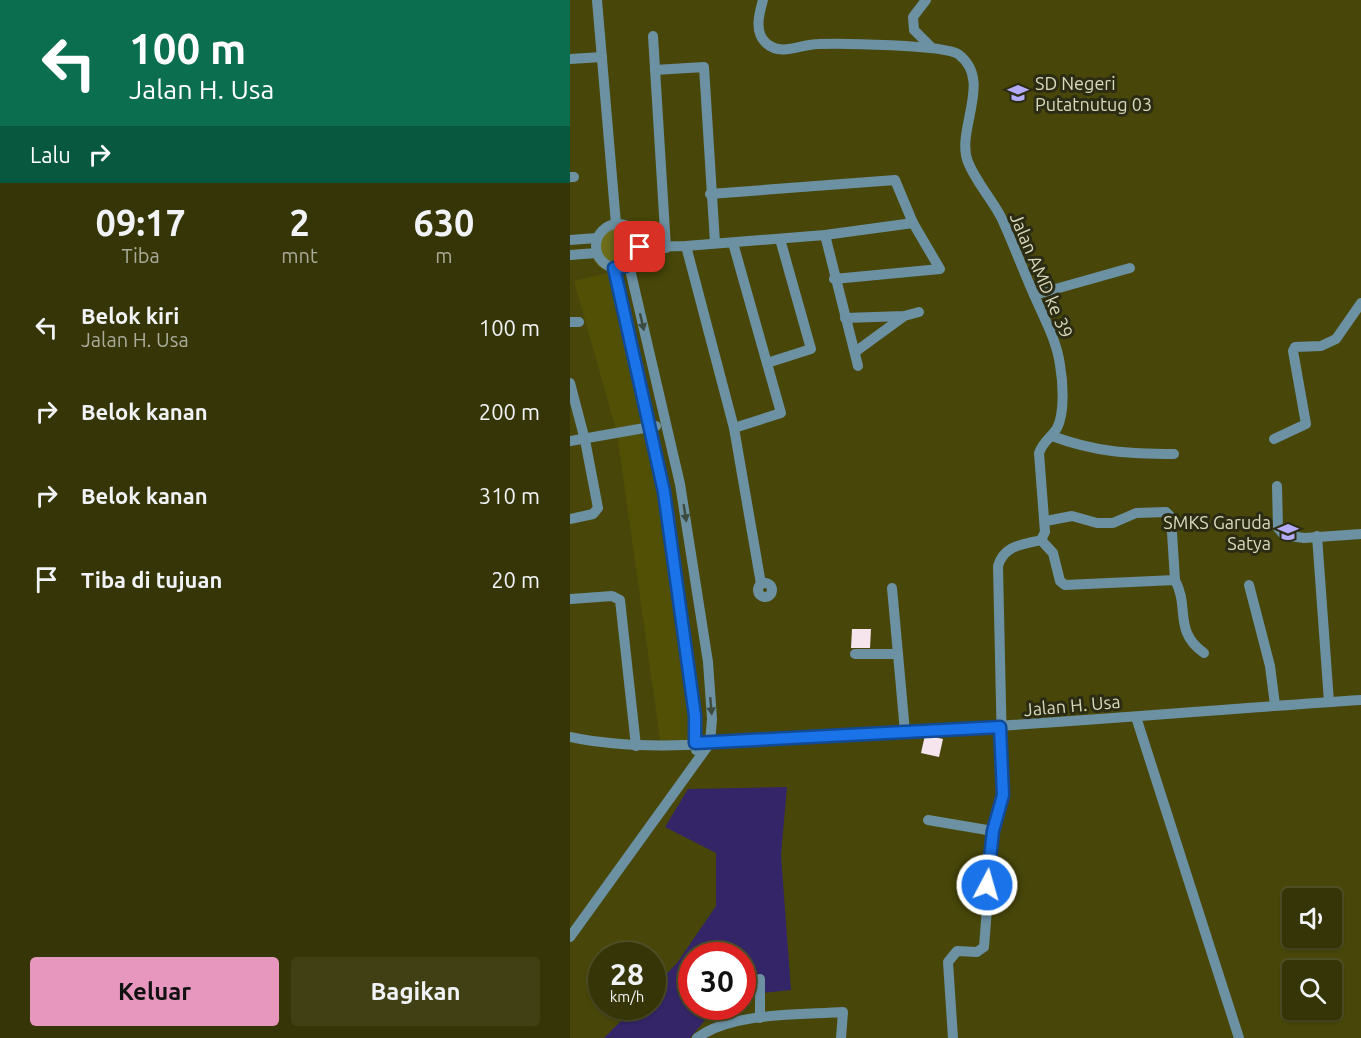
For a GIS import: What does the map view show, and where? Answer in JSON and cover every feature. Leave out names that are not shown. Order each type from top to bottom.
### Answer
[{"type":"street","points":[[597,0],[616,224]]},
{"type":"street","name":"Jalan AMD ke 39","points":[[763,0],[758,27],[764,42],[775,48],[788,50],[819,44],[931,46],[958,54],[969,69],[973,99],[966,154],[1001,217],[1060,364],[1059,422],[1052,436],[1043,443],[1039,453],[1046,521],[1041,540]]},
{"type":"street","points":[[926,0],[913,17],[914,30],[931,46]]},
{"type":"street","points":[[653,36],[666,248]]},
{"type":"street","points":[[570,59],[602,57]]},
{"type":"street","points":[[655,70],[704,67],[710,194],[715,243]]},
{"type":"street","points":[[710,194],[895,180],[913,223],[940,270],[834,279]]},
{"type":"street","points":[[640,247],[666,248],[780,239],[913,223]]},
{"type":"street","points":[[616,224],[629,226],[638,235],[640,247],[637,258],[629,265],[614,268],[604,263],[597,253],[597,238],[605,228],[616,224]]},
{"type":"street","points":[[825,235],[834,279],[858,366]]},
{"type":"street","points":[[570,240],[597,238]]},
{"type":"street","points":[[767,363],[811,350],[780,239]]},
{"type":"street","points":[[733,243],[781,413],[734,428]]},
{"type":"street","points":[[686,246],[734,428],[761,584],[767,583],[772,590],[763,596],[749,597]]},
{"type":"street","points":[[570,255],[597,253]]},
{"type":"street","points":[[570,936],[710,742],[712,719],[708,662],[680,484],[629,265]]},
{"type":"street","points":[[614,268],[651,427],[669,528],[695,716],[695,743],[698,756]]},
{"type":"street","points":[[1034,295],[1130,268]]},
{"type":"street","points":[[1274,439],[1306,424],[1293,351],[1295,347],[1321,346],[1336,339],[1361,303]]},
{"type":"street","points":[[845,318],[904,316],[919,312]]},
{"type":"street","points":[[855,352],[904,316]]},
{"type":"street","points":[[570,383],[585,441],[598,508],[593,514],[570,519]]},
{"type":"street","points":[[570,441],[585,441],[666,424]]},
{"type":"street","points":[[1052,436],[1091,450],[1133,454],[1174,454]]},
{"type":"street","points":[[1277,486],[1279,532],[1304,538],[1361,534]]},
{"type":"street","points":[[1046,521],[1072,516],[1097,523],[1113,523],[1136,513],[1166,512],[1171,517],[1175,580],[1186,634],[1190,643],[1204,653]]},
{"type":"street","points":[[1317,536],[1329,702]]},
{"type":"street","points":[[953,1038],[948,963],[957,951],[977,952],[984,947],[993,831],[1004,780],[1000,727],[998,566],[1001,556],[1007,549],[1041,540],[1053,553],[1060,581],[1065,585],[1175,580]]},
{"type":"street","points":[[1250,585],[1270,666],[1275,705]]},
{"type":"street","points":[[892,588],[905,732]]},
{"type":"street","points":[[571,599],[612,596],[620,600],[636,746]]},
{"type":"street","points":[[855,654],[898,654]]},
{"type":"street","name":"Jalan H. Usa","points":[[570,737],[636,746],[1000,727],[1361,700]]},
{"type":"street","points":[[1136,717],[1239,1038]]},
{"type":"street","points":[[928,820],[993,831]]},
{"type":"street","points":[[760,979],[760,1018]]},
{"type":"street","points":[[698,1038],[716,1025],[760,1018],[843,1012],[841,1038]]},
{"type":"shaded area","points":[[614,228],[629,235],[636,250],[629,265],[614,272],[599,265],[592,250],[599,235]]},
{"type":"shaded area","points":[[616,271],[656,431],[683,608],[696,746],[661,746],[617,433],[574,281]]},
{"type":"shaded area","points":[[787,787],[781,855],[791,990],[756,994],[756,942],[691,942],[716,906],[716,853],[665,827],[688,789]]},
{"type":"shaded area","points":[[677,963],[678,1020],[705,1020],[690,1038],[604,1038],[622,1020],[666,1020],[666,974]]},
{"type":"building","points":[[852,629],[871,629],[870,648],[851,648]]},
{"type":"building","points":[[925,735],[943,739],[939,757],[921,753]]},
{"type":"place","name":"SD Negeri Putatnutug 03","points":[[1018,93]]},
{"type":"place","name":"SMKS Garuda Satya","points":[[1288,532]]},
{"type":"route","points":[[640,247],[637,258],[629,265],[614,268],[664,492],[695,716],[695,743],[1000,727],[1003,795],[993,831],[987,885]]}]
